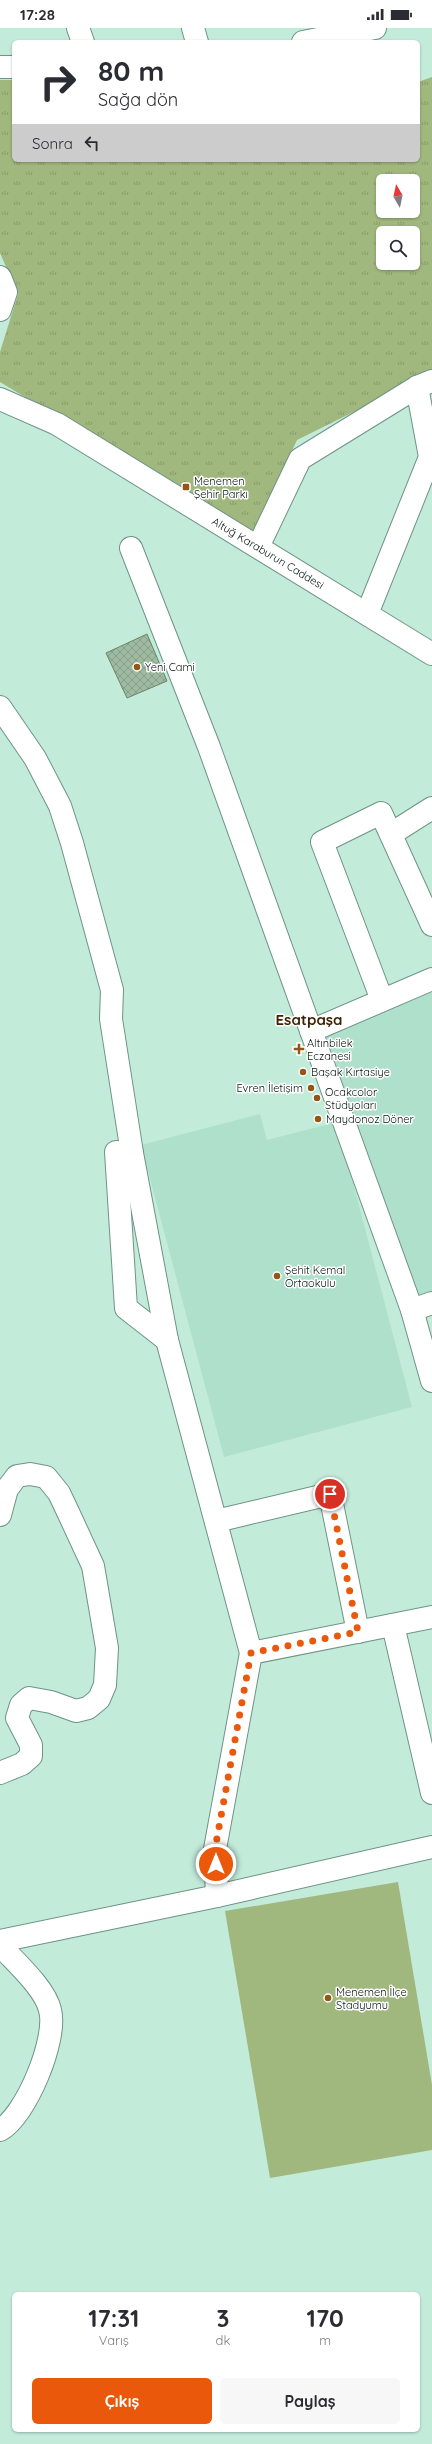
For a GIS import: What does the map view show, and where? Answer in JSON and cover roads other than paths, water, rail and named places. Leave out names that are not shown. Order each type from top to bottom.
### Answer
[{"type":"street","points":[[78,28],[82,40]]},
{"type":"street","points":[[193,28],[196,40]]},
{"type":"street","points":[[313,40],[375,28]]},
{"type":"street","points":[[0,67],[12,67]]},
{"type":"street","points":[[0,277],[6,292],[0,310]]},
{"type":"street","points":[[258,547],[300,459],[424,384],[430,457],[367,614]]},
{"type":"street","name":"Altuğ Karaburun Caddesi","points":[[0,399],[56,424],[432,654]]},
{"type":"street","points":[[131,548],[209,747],[311,1031],[422,1306],[432,1381]]},
{"type":"street","points":[[0,706],[37,762],[60,806],[72,843],[112,990],[111,1019],[132,1153],[168,1340],[251,1653],[215,1849],[217,1896]]},
{"type":"street","points":[[391,834],[432,808]]},
{"type":"street","points":[[382,1000],[322,842],[381,813],[432,925]]},
{"type":"street","points":[[311,1031],[432,979]]},
{"type":"street","points":[[132,1153],[116,1152],[126,1308],[168,1340]]},
{"type":"street","points":[[0,1515],[7,1489],[17,1476],[30,1474],[46,1477],[68,1512],[93,1566],[107,1648],[105,1685],[99,1699],[88,1708],[76,1711],[51,1702],[29,1698],[21,1705],[17,1718],[31,1745],[31,1756],[22,1764],[0,1773]]},
{"type":"street","points":[[216,1521],[330,1494],[358,1632]]},
{"type":"street","points":[[251,1653],[432,1618]]},
{"type":"street","points":[[393,1625],[432,1793]]},
{"type":"street","points":[[0,1941],[217,1896],[432,1847]]},
{"type":"street","points":[[0,1944],[43,1993],[51,2010],[50,2031],[43,2058],[31,2088],[20,2111],[0,2130]]},
{"type":"place","name":"Menemen Şehir Parkı","points":[[186,487]]},
{"type":"place","name":"Yeni Cami","points":[[137,667]]},
{"type":"place","name":"Altınbilek Eczanesi","points":[[299,1049]]},
{"type":"place","name":"Başak Kırtasiye","points":[[303,1072]]},
{"type":"place","name":"Evren İletişim","points":[[311,1088]]},
{"type":"place","name":"Ocakcolor Stüdyoları","points":[[317,1098]]},
{"type":"place","name":"Maydonoz Döner","points":[[318,1119]]},
{"type":"place","name":"Şehit Kemal Ortaokulu","points":[[277,1276]]},
{"type":"place","name":"Menemen İlçe Stadyumu","points":[[328,1998]]},
{"type":"district","name":"Esatpaşa","points":[[309,1020]]}]
